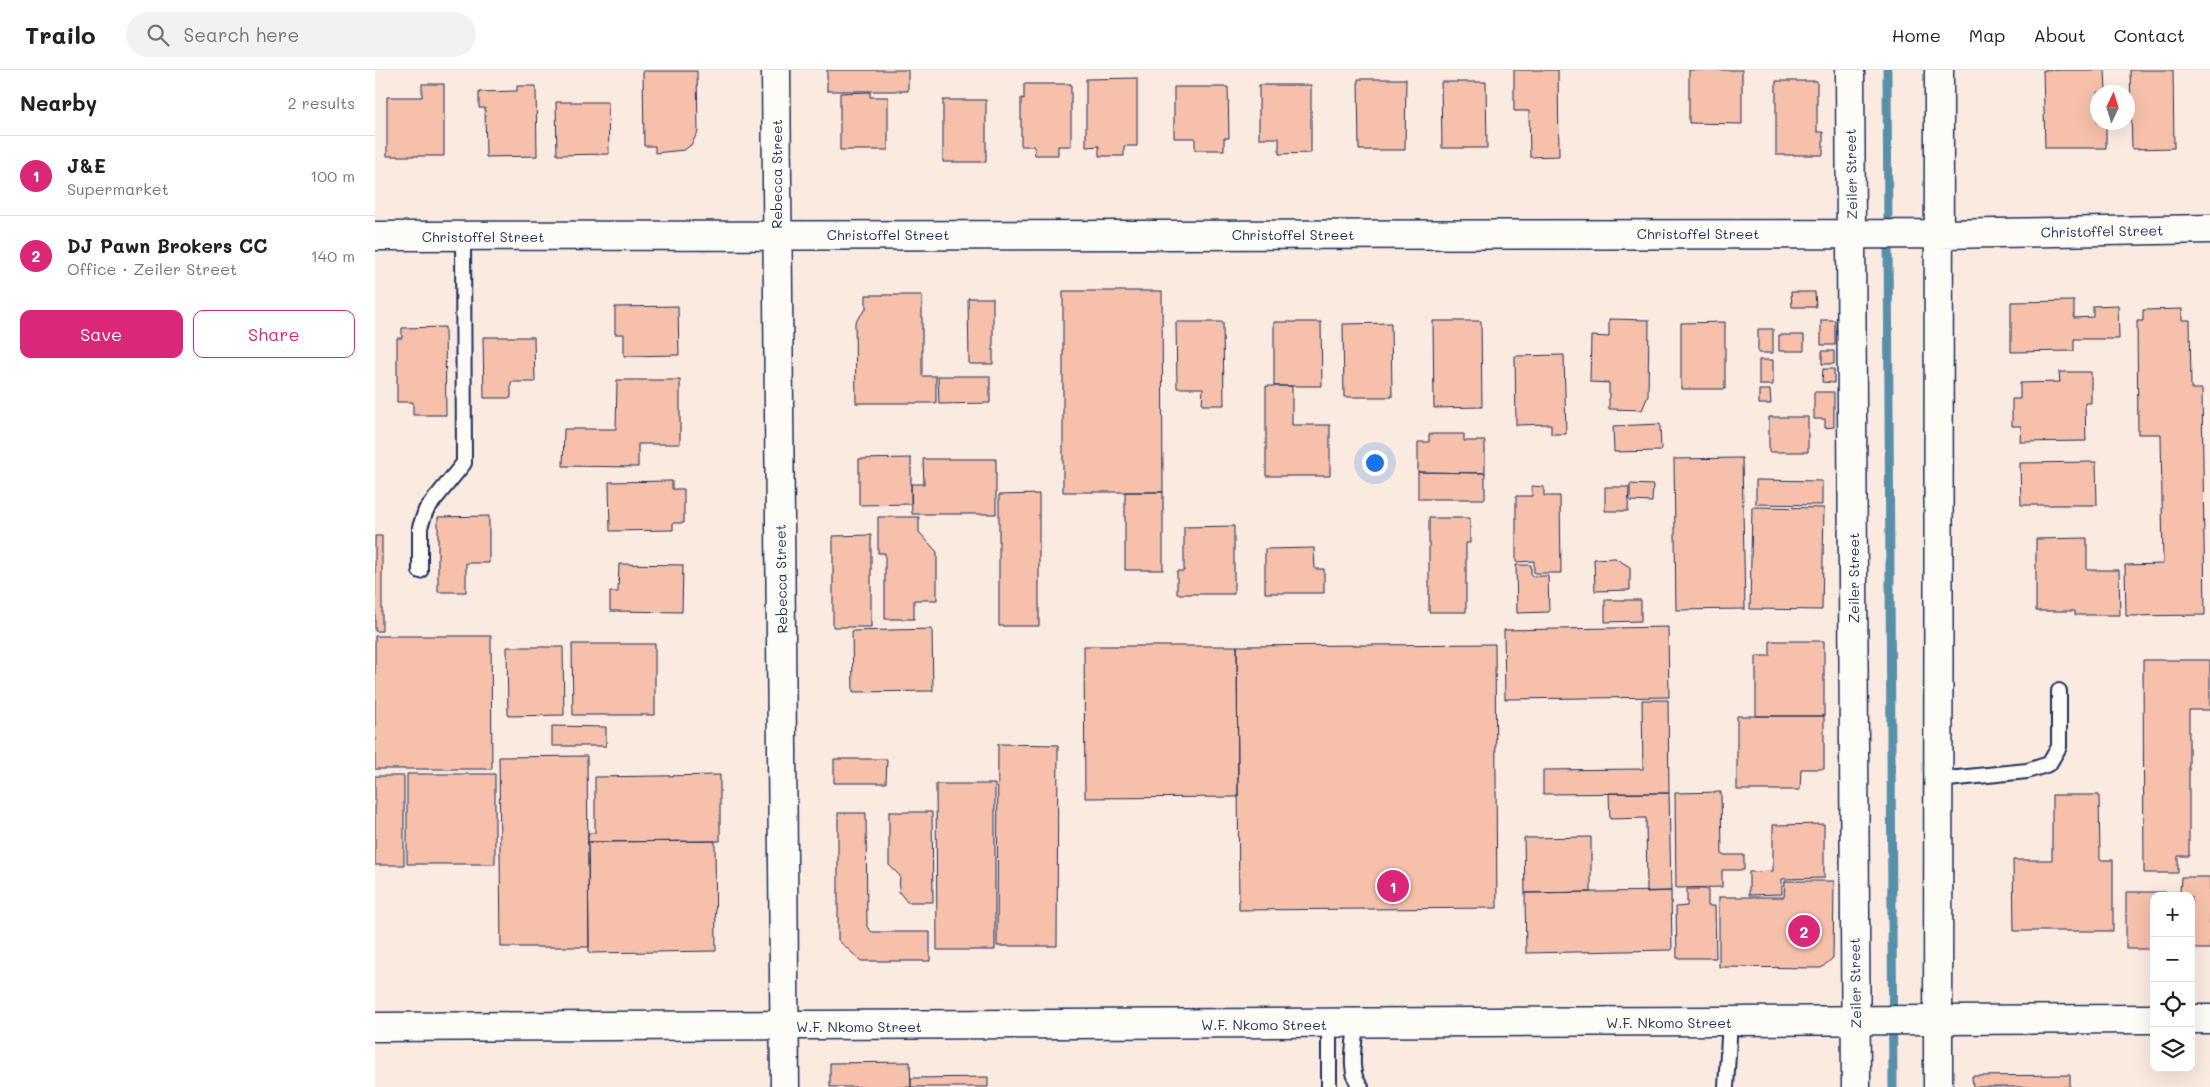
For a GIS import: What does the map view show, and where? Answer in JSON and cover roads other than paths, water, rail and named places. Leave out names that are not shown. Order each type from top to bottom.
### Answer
[{"type":"street","name":"Rebecca Street","points":[[776,70],[786,1026],[785,1087]]},
{"type":"street","name":"Zeiler Street","points":[[1850,70],[1859,234],[1859,1021],[1856,1087]]},
{"type":"street","points":[[1938,1087],[1934,1021],[1938,780],[1934,234],[1939,70]]},
{"type":"street","name":"Christoffel Street","points":[[375,236],[1934,234],[2210,229]]},
{"type":"street","name":"W.F. Nkomo Street","points":[[375,1028],[2150,1019]]},
{"type":"street","points":[[2195,1019],[2210,1019]]},
{"type":"lane","points":[[420,571],[420,528],[426,510],[464,463],[463,236]]},
{"type":"lane","points":[[1938,780],[2027,771],[2049,764],[2059,747],[2059,691]]},
{"type":"lane","points":[[1725,1087],[1730,1021]]},
{"type":"lane","points":[[1329,1024],[1329,1087]]},
{"type":"lane","points":[[1356,1024],[1353,1071],[1356,1082],[1361,1087]]},
{"type":"waterway","points":[[1887,70],[1893,1087]]},
{"type":"place","name":"J&E","points":[[1393,886]]},
{"type":"place","name":"DJ Pawn Brokers CC","points":[[1804,931]]}]
